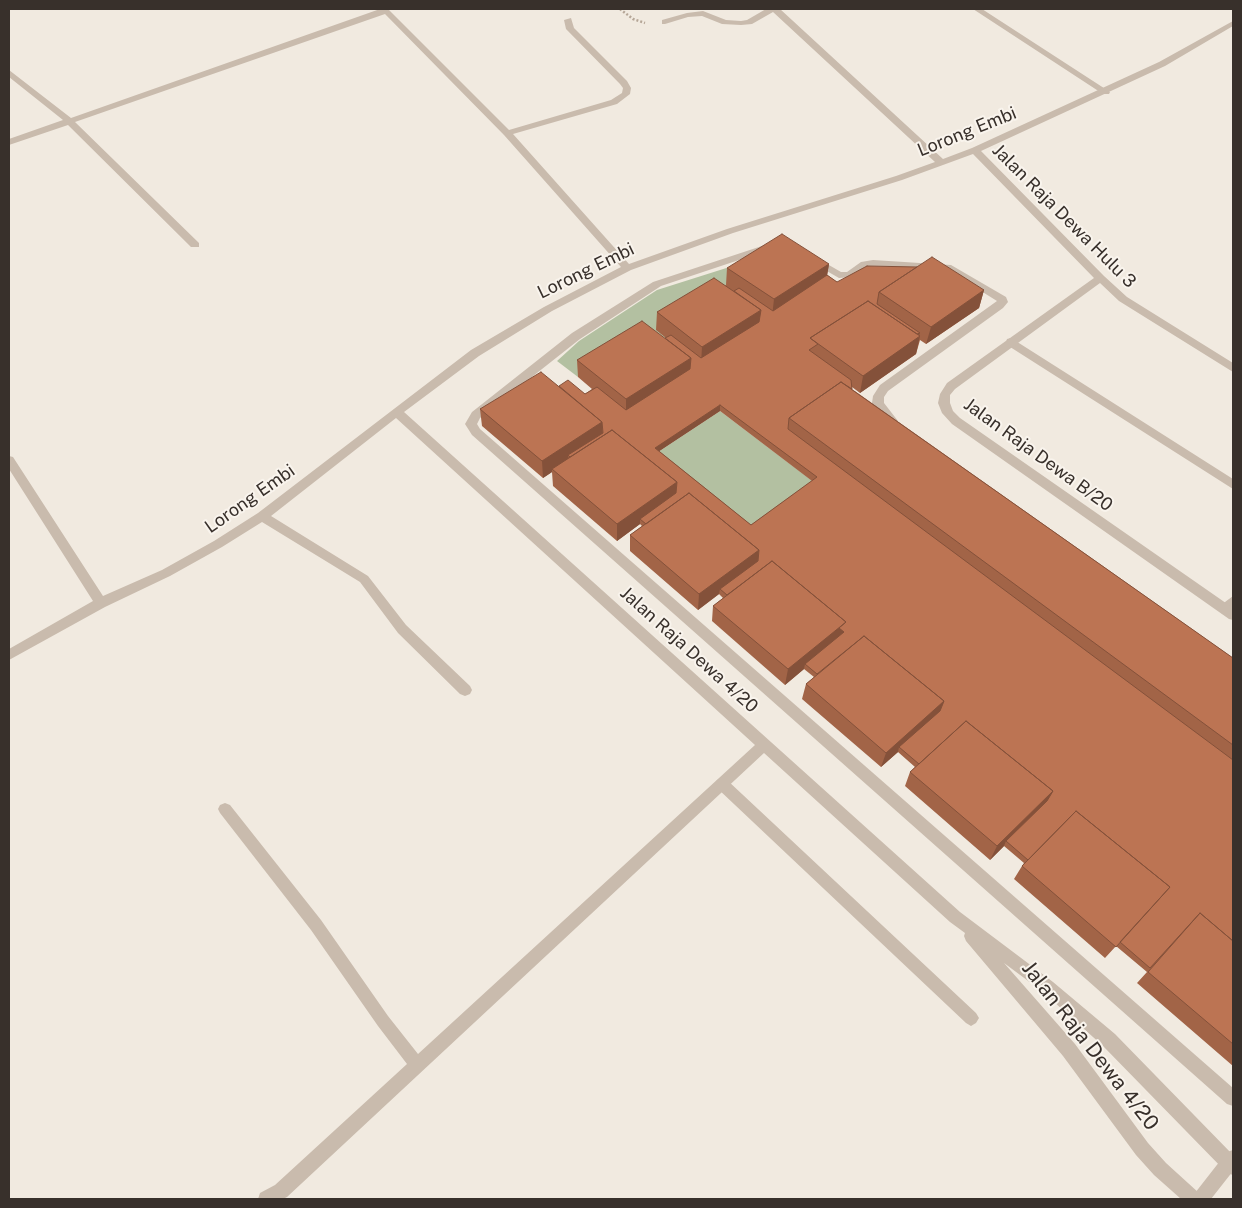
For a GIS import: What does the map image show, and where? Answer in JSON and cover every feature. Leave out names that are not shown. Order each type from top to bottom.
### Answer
[{"type":"street","points":[[665,22],[687,15],[703,13],[725,22],[741,23],[749,22],[774,9],[942,163]]},
{"type":"street","points":[[977,9],[1106,92]]},
{"type":"street","points":[[9,142],[385,10],[507,133],[627,268]]},
{"type":"street","points":[[507,133],[614,102],[626,94],[627,88],[624,83],[570,29],[568,20]]},
{"type":"street","name":"Lorong Embi","points":[[9,655],[101,603],[166,573],[218,544],[262,516],[396,412],[475,354],[548,309],[627,268],[730,231],[899,178],[975,150],[1106,92],[1174,58],[1233,23]]},
{"type":"street","points":[[9,73],[68,120],[196,245]]},
{"type":"street","name":"Jalan Raja Dewa Hulu 3","points":[[975,150],[1100,278],[1138,310],[1233,368]]},
{"type":"street","points":[[781,243],[657,284],[576,336],[476,415],[471,424],[476,432],[1233,1098]]},
{"type":"street","points":[[802,251],[839,275],[849,275],[865,264],[873,263],[951,268],[1002,299],[1003,302],[999,306],[884,388],[878,396],[878,403],[882,411],[905,430]]},
{"type":"street","name":"Jalan Raja Dewa B/20","points":[[1100,278],[951,386],[945,394],[944,403],[948,413],[956,421],[1230,608]]},
{"type":"street","points":[[1012,342],[1233,485]]},
{"type":"street","name":"Jalan Raja Dewa 4/20","points":[[396,412],[955,917],[1048,986],[1109,1040],[1232,1163]]},
{"type":"street","points":[[9,460],[101,603]]},
{"type":"street","points":[[262,516],[364,579],[402,629],[465,690]]},
{"type":"street","points":[[266,1199],[284,1195],[416,1065],[764,745]]},
{"type":"street","points":[[722,784],[971,1018]]},
{"type":"street","points":[[224,809],[316,925],[383,1022],[416,1065]]},
{"type":"street","name":"Jalan Raja Dewa 4/20","points":[[955,917],[1069,1050],[1142,1148],[1160,1169],[1193,1199]]},
{"type":"street","points":[[1201,1199],[1232,1163]]},
{"type":"path","points":[[620,9],[640,22],[657,24],[665,22]]},
{"type":"green space","points":[[780,251],[726,285],[739,294],[671,341],[641,339],[578,377],[557,361],[579,341],[657,290]]},
{"type":"green space","points":[[720,411],[815,483],[751,531],[655,454]]},
{"type":"building","points":[[782,234],[829,264],[774,299],[727,268]]},
{"type":"building","points":[[932,257],[984,290],[931,327],[879,292]]},
{"type":"building","points":[[867,266],[917,267],[879,292],[877,304],[920,333],[917,334],[868,301],[810,338],[818,344],[809,350],[851,380],[852,389],[841,382],[789,418],[788,429],[1233,760],[1233,941],[1200,913],[1150,968],[1120,942],[1170,887],[1076,811],[1028,860],[1006,841],[1047,801],[1053,791],[966,721],[919,764],[899,747],[940,711],[944,701],[864,636],[817,674],[805,664],[844,632],[839,628],[846,622],[772,561],[727,595],[720,589],[758,561],[759,550],[689,493],[646,524],[640,519],[676,493],[677,482],[612,430],[570,457],[568,455],[603,433],[602,422],[559,386],[568,380],[585,394],[597,387],[626,410],[690,369],[691,358],[665,338],[671,335],[701,358],[759,322],[761,310],[734,291],[739,288],[773,311],[827,275],[837,282]],"holes":[[[720,405],[817,477],[751,525],[655,448]]]},
{"type":"building","points":[[714,278],[761,310],[702,347],[657,312]]},
{"type":"building","points":[[868,301],[920,336],[863,376],[810,338]]},
{"type":"building","points":[[642,321],[691,358],[626,399],[577,360]]},
{"type":"building","points":[[541,372],[602,422],[542,461],[480,409]]},
{"type":"building","points":[[841,382],[1233,658],[1233,745],[789,418]]},
{"type":"building","points":[[612,430],[677,482],[617,524],[552,469]]},
{"type":"building","points":[[689,493],[759,550],[699,594],[630,535]]},
{"type":"building","points":[[772,561],[846,622],[788,669],[713,606]]},
{"type":"building","points":[[864,636],[944,701],[886,753],[806,684]]},
{"type":"building","points":[[966,721],[1053,791],[997,846],[910,772]]},
{"type":"building","points":[[1076,811],[1170,887],[1116,947],[1022,866]]},
{"type":"building","points":[[1200,913],[1233,941],[1233,1044],[1148,972]]}]
